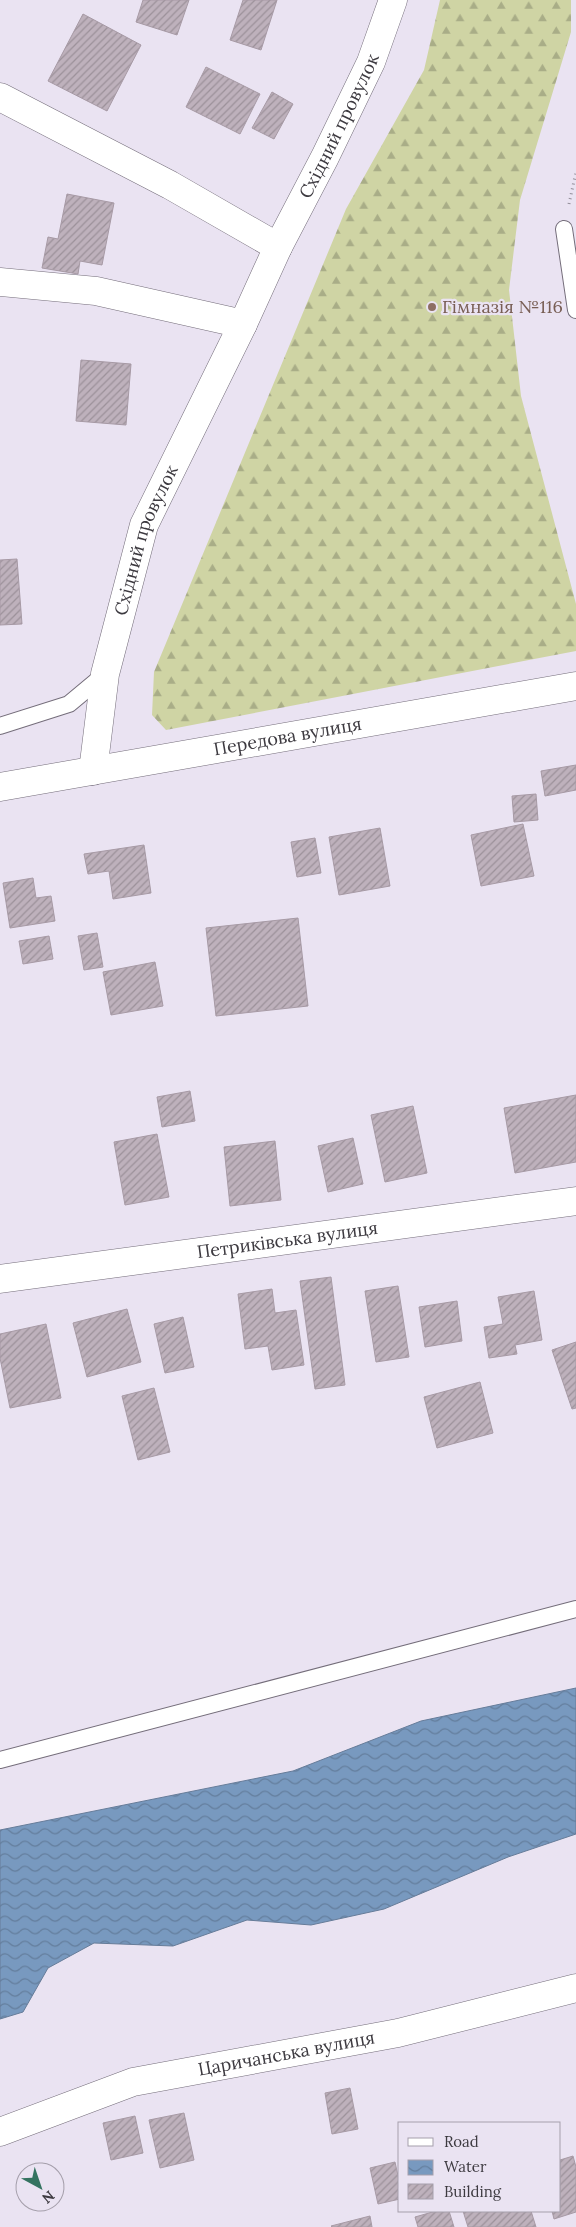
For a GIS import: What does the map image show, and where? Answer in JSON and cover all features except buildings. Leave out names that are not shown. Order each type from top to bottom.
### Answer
[{"type":"street","name":"Східний провулок","points":[[93,771],[105,674],[144,525],[243,324],[278,247],[325,157],[371,62],[393,0]]},
{"type":"street","points":[[0,97],[170,185],[278,247]]},
{"type":"street","points":[[0,282],[96,292],[243,324]]},
{"type":"street","name":"Передова вулиця","points":[[0,787],[576,686]]},
{"type":"street","name":"Петриківська вулиця","points":[[0,1279],[576,1201]]},
{"type":"street","name":"Царичанська вулиця","points":[[0,2132],[133,2082],[398,2033],[576,1988]]},
{"type":"lane","points":[[564,229],[576,310]]},
{"type":"lane","points":[[0,726],[69,704],[105,674]]},
{"type":"lane","points":[[0,1760],[576,1609]]},
{"type":"green space","name":"Гімназія №116","points":[[440,0],[571,0],[571,32],[520,200],[509,290],[521,396],[576,604],[576,651],[166,730],[152,715],[154,672],[346,209],[424,70]]},
{"type":"water","points":[[576,1688],[576,1834],[508,1857],[384,1909],[311,1925],[247,1920],[173,1946],[94,1943],[48,1968],[23,2012],[0,2019],[0,1830],[293,1771],[421,1721]]},
{"type":"place","name":"Гімназія №116","points":[[432,307]]}]
